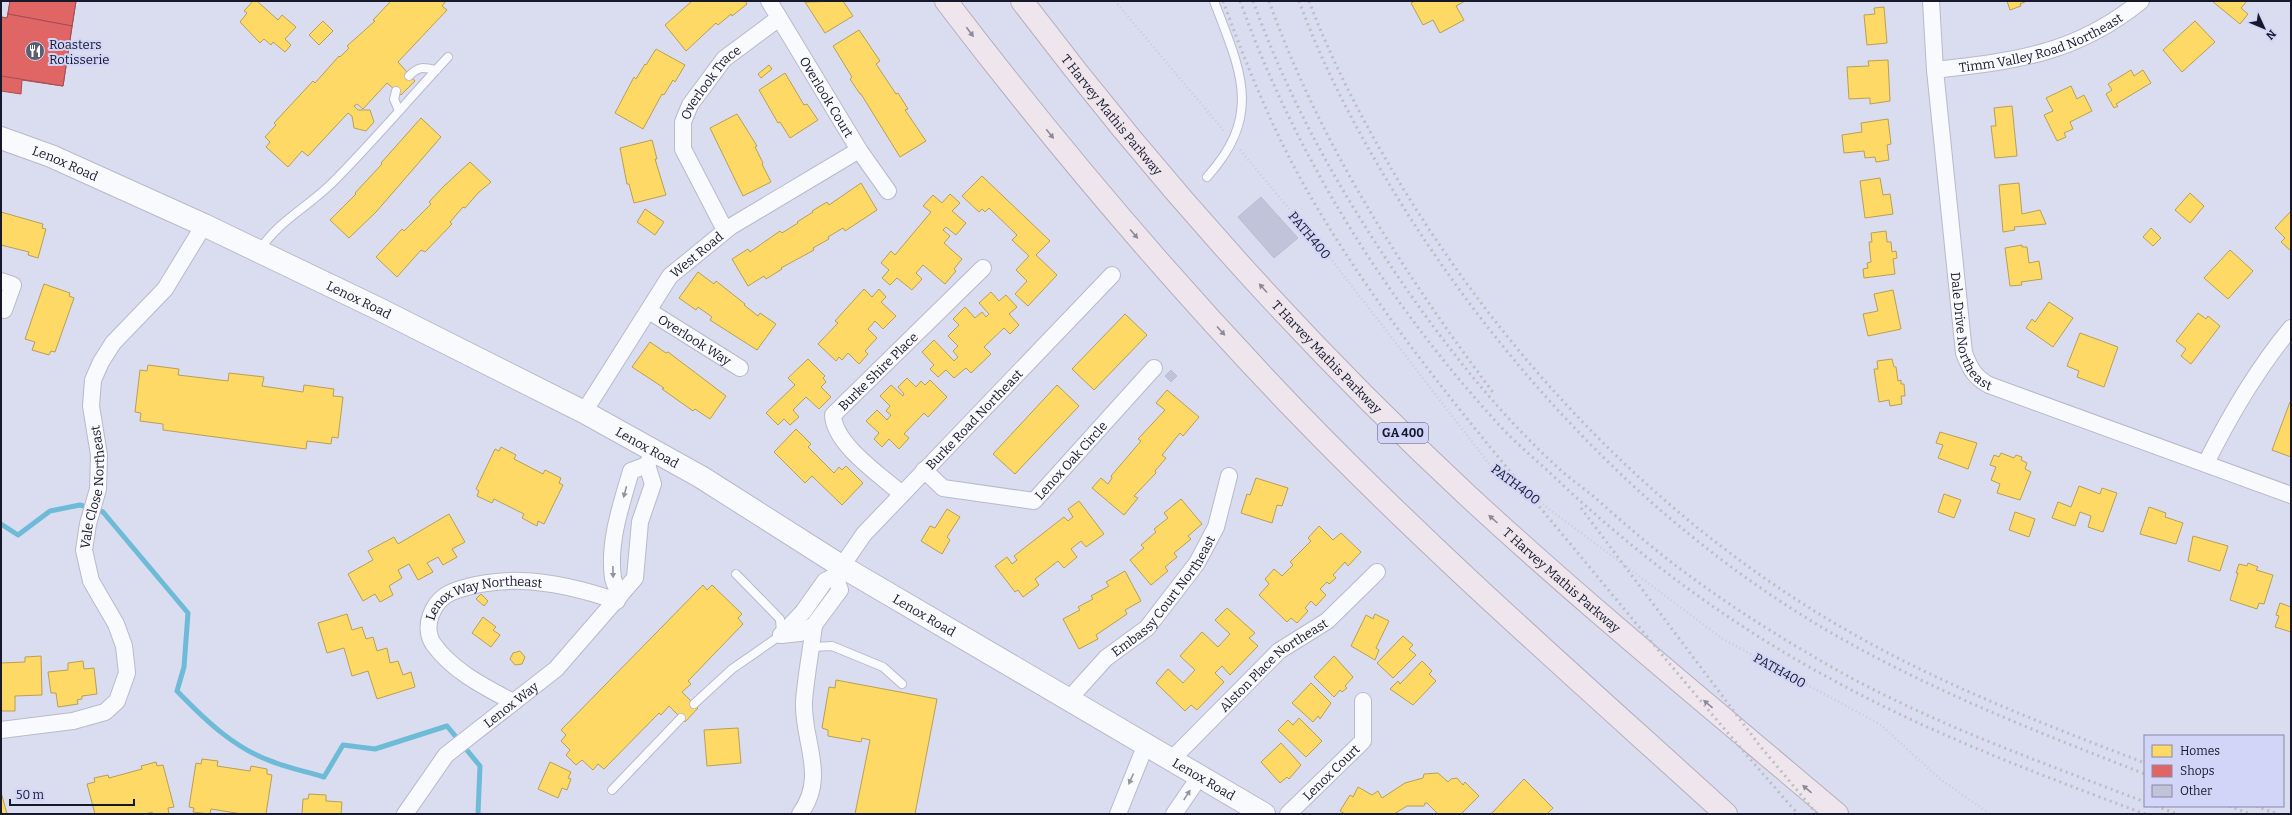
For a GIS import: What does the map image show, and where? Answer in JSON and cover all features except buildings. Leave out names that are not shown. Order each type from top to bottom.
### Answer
[{"type":"highway","points":[[946,1],[1000,72],[1112,208],[1177,283],[1297,412],[1490,599],[1726,814]]},
{"type":"highway","name":"T Harvey Mathis Parkway","points":[[1022,1],[1100,100],[1217,237],[1324,353],[1404,434],[1531,553],[1837,814]]},
{"type":"street","name":"Overlook Court","points":[[768,1],[859,150],[888,191]]},
{"type":"street","name":"Dale Drive Northeast","points":[[1930,1],[1935,70],[1964,353],[1970,370],[1979,379],[1989,385],[2291,494]]},
{"type":"street","name":"Timm Valley Road Northeast","points":[[1935,70],[2003,62],[2042,54],[2083,38],[2141,1]]},
{"type":"street","name":"Overlook Trace","points":[[725,230],[682,149],[683,122],[690,105],[724,59],[779,18]]},
{"type":"street","name":"Lenox Road","points":[[1,138],[51,156],[204,225],[377,308],[584,412],[650,458],[701,477],[838,571],[1069,699],[1264,814]]},
{"type":"street","name":"West Road","points":[[584,412],[670,276],[725,230],[859,150]]},
{"type":"street","name":"Vale Close Northeast","points":[[1,730],[74,721],[105,712],[117,701],[127,673],[124,646],[116,624],[91,580],[84,550],[88,524],[97,493],[99,455],[91,406],[93,380],[101,362],[113,343],[165,289],[204,225]]},
{"type":"street","name":"Burke Shire Place","points":[[902,494],[846,444],[834,425],[833,415],[983,268]]},
{"type":"street","name":"Burke Road Northeast","points":[[781,635],[810,602],[825,581],[838,571],[864,534],[1112,276]]},
{"type":"street","points":[[1,281],[13,285],[4,310],[1,309]]},
{"type":"street","name":"Overlook Way","points":[[648,311],[740,368]]},
{"type":"street","points":[[2206,463],[2226,423],[2250,383],[2291,328]]},
{"type":"street","name":"Lenox Oak Circle","points":[[924,470],[943,488],[1034,501],[1154,368]]},
{"type":"street","points":[[618,598],[613,579],[613,547],[619,516],[631,471],[650,458]]},
{"type":"street","name":"Lenox Way","points":[[405,814],[446,755],[556,669],[635,578],[640,522],[653,484],[650,458]]},
{"type":"street","name":"Embassy Court Northeast","points":[[1069,699],[1106,658],[1147,628],[1197,563],[1216,527],[1229,476]]},
{"type":"street","points":[[619,516],[640,522]]},
{"type":"street","points":[[781,635],[800,633],[814,625],[840,590],[838,571]]},
{"type":"street","name":"Alston Place Northeast","points":[[1172,759],[1279,651],[1327,621],[1377,572]]},
{"type":"street","name":"Lenox Way Northeast","points":[[513,702],[468,677],[434,645],[428,629],[429,616],[451,592],[479,585],[521,581],[591,592],[618,598]]},
{"type":"street","points":[[810,602],[824,612]]},
{"type":"street","points":[[800,814],[811,794],[813,775],[804,702],[814,625]]},
{"type":"street","name":"Lenox Court","points":[[1288,814],[1363,741],[1363,701]]},
{"type":"street","points":[[1118,814],[1146,744]]},
{"type":"street","points":[[1174,814],[1200,776]]},
{"type":"lane","points":[[1207,177],[1221,161],[1233,141],[1241,114],[1242,85],[1238,64],[1214,1]]},
{"type":"lane","points":[[259,252],[268,236],[294,212],[331,184],[448,57]]},
{"type":"lane","points":[[409,76],[417,68],[423,67],[436,70]]},
{"type":"lane","points":[[396,91],[394,99],[399,111]]},
{"type":"lane","points":[[694,704],[732,669],[781,635],[780,619],[736,574]]},
{"type":"lane","points":[[812,647],[832,646],[883,667],[902,684]]},
{"type":"lane","points":[[612,790],[681,718]]},
{"type":"path","name":"PATH400","points":[[1115,1],[1327,254],[1490,465],[1723,639],[1881,725],[1940,778],[1990,814]]},
{"type":"waterway","points":[[1,524],[18,535],[50,511],[80,505],[103,512],[188,613],[184,667],[177,691],[211,724],[248,750],[282,765],[324,777],[343,745],[375,749],[447,726],[480,766],[478,814]]},
{"type":"railway","points":[[1223,1],[1260,94],[1292,163],[1333,234],[1398,329],[1504,464],[1686,684],[1798,814]]},
{"type":"railway","points":[[1240,1],[1288,116],[1317,172],[1383,279],[1420,330],[1459,379],[1500,426],[1516,443],[1578,499],[1612,529],[1681,584],[1755,634],[1831,679],[1907,718],[1985,752],[2145,814]]},
{"type":"railway","points":[[1253,1],[1268,40],[1301,113],[1339,184],[1382,253],[1422,311],[1474,379],[1532,443],[1572,480],[1684,572],[1748,616],[1835,669],[1872,689],[1949,725],[2027,757],[2144,802]]},
{"type":"railway","points":[[1269,1],[1313,106],[1339,157],[1367,206],[1428,302],[1495,395]]},
{"type":"railway","points":[[1299,1],[1321,56],[1347,110],[1407,213],[1451,278],[1498,340],[1548,400],[1602,456],[1660,509],[1720,559],[1784,604],[1851,644],[1959,698],[2144,774]]},
{"type":"railway","points":[[1309,1],[1339,72],[1375,141],[1401,185],[1445,253],[1493,318],[1544,380],[1600,439],[1658,495],[1720,546],[1786,593],[1855,635],[1925,672],[1997,704],[2144,763]]},
{"type":"railway","points":[[1581,508],[1760,746],[1817,814]]},
{"type":"railway","points":[[2159,807],[2177,814]]},
{"type":"railway","points":[[2232,807],[2250,814]]},
{"type":"railway","points":[[2259,807],[2277,814]]},
{"type":"place","name":"Roasters Rotisserie","points":[[35,51]]}]
